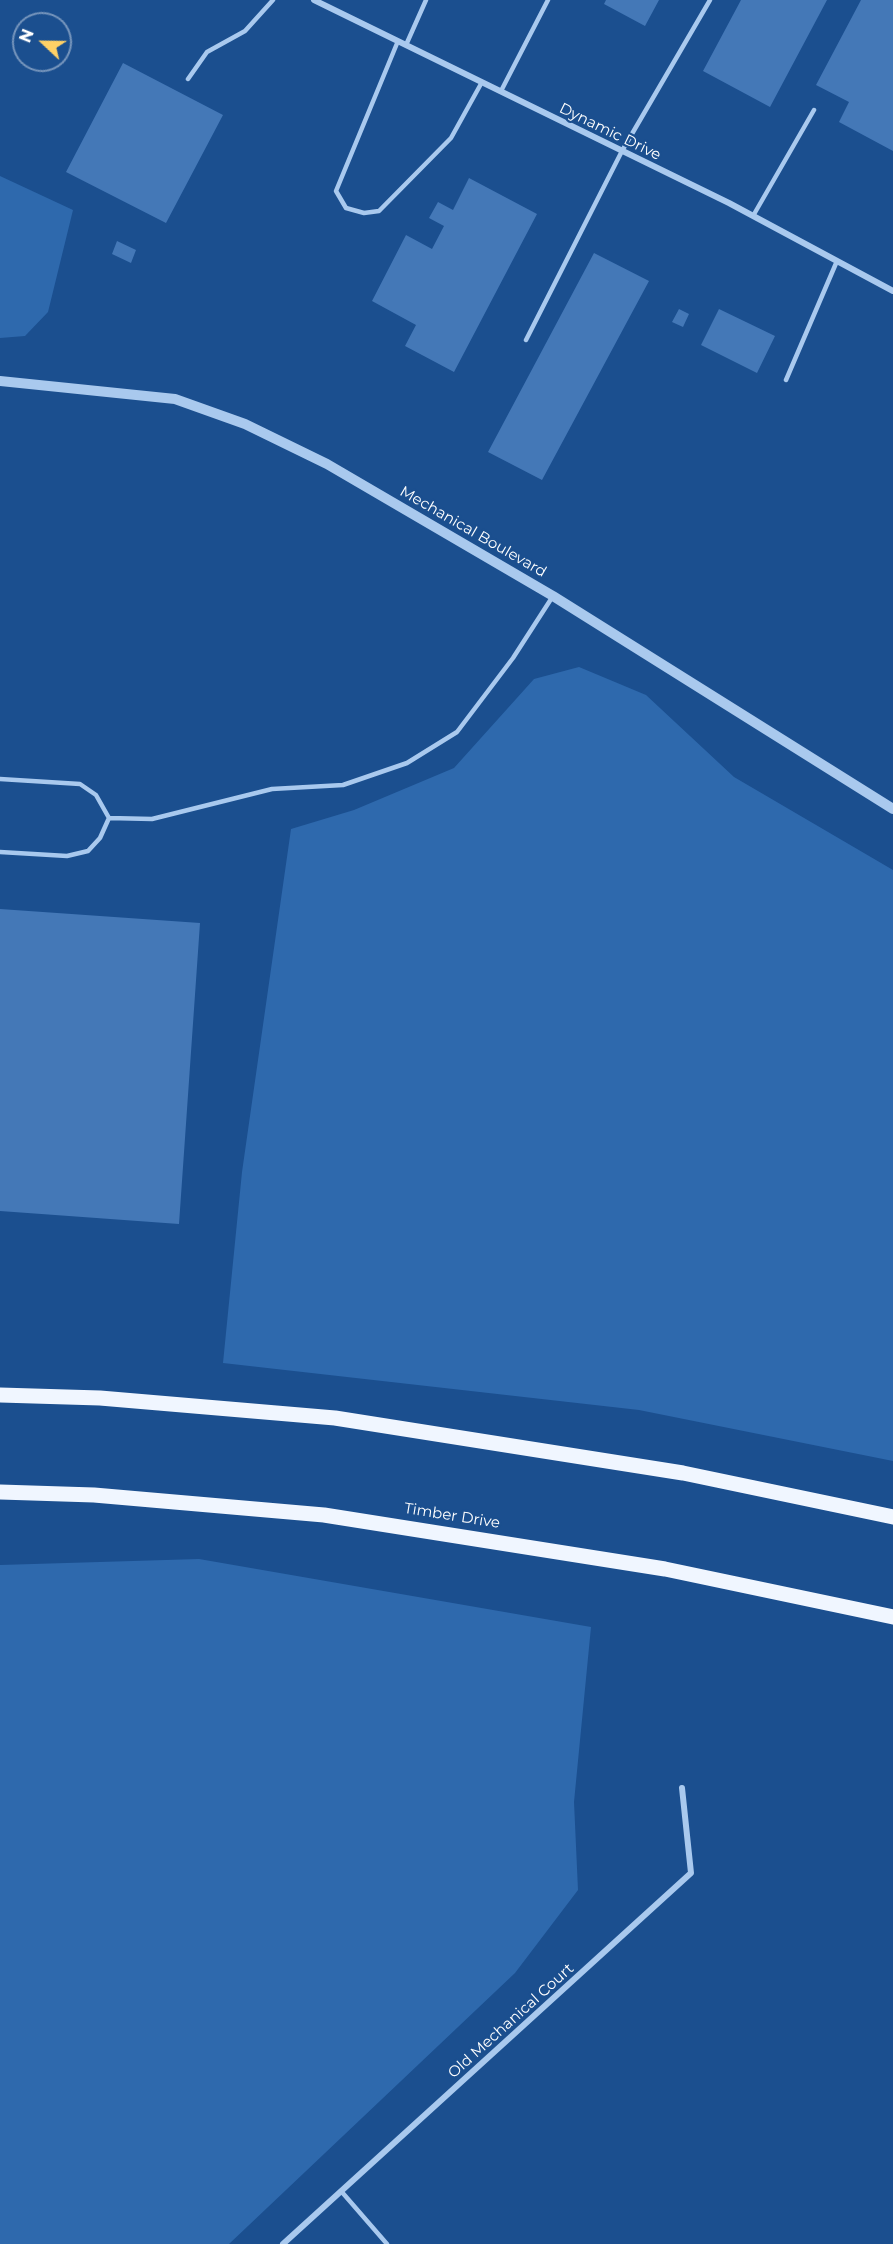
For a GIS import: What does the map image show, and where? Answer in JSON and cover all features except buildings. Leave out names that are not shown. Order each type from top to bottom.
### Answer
[{"type":"main road","points":[[0,1395],[100,1398],[335,1418],[683,1473],[893,1517]]},
{"type":"main road","name":"Timber Drive","points":[[0,1492],[94,1495],[324,1515],[664,1569],[893,1617]]},
{"type":"street","name":"Dynamic Drive","points":[[314,0],[753,216],[893,291]]},
{"type":"street","name":"Mechanical Boulevard","points":[[0,381],[175,399],[245,423],[327,464],[553,596],[893,809]]},
{"type":"street","name":"Old Mechanical Court","points":[[283,2244],[691,1873],[682,1788]]},
{"type":"lane","points":[[188,79],[207,52],[245,31],[273,0]]},
{"type":"lane","points":[[406,45],[426,0]]},
{"type":"lane","points":[[501,91],[548,0]]},
{"type":"lane","points":[[526,340],[622,151],[710,0]]},
{"type":"lane","points":[[398,41],[336,191],[346,208],[364,213],[379,211],[452,138],[482,82]]},
{"type":"lane","points":[[753,216],[814,110]]},
{"type":"lane","points":[[786,380],[837,261]]},
{"type":"lane","points":[[109,818],[152,819],[272,789],[343,785],[407,764],[457,732],[513,658],[553,596]]},
{"type":"lane","points":[[0,779],[80,784],[96,795],[109,818]]},
{"type":"lane","points":[[0,852],[67,856],[88,851],[100,838],[109,818]]},
{"type":"lane","points":[[341,2191],[387,2244]]},
{"type":"shaded area","points":[[0,176],[73,210],[48,312],[25,336],[0,338]]},
{"type":"shaded area","points":[[579,667],[646,695],[734,777],[893,870],[893,1461],[639,1410],[223,1363],[242,1172],[291,829],[354,810],[454,768],[534,679]]},
{"type":"shaded area","points":[[199,1559],[591,1627],[574,1802],[578,1890],[515,1973],[229,2244],[0,2244],[0,1565]]}]
